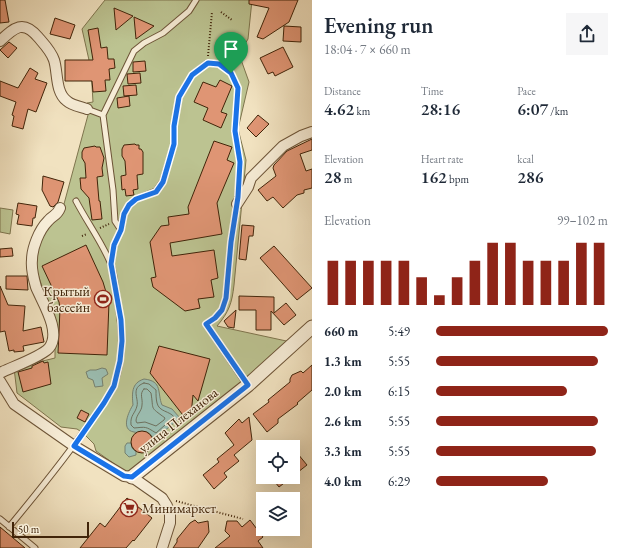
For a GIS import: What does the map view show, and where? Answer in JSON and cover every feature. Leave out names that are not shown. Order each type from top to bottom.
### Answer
[{"type":"street","points":[[0,40],[18,27],[26,26],[33,31],[50,51],[54,61],[58,85],[62,95],[67,101],[87,109]]},
{"type":"street","points":[[236,204],[248,187],[251,178],[283,146],[312,132]]},
{"type":"street","points":[[0,373],[41,354],[49,348],[53,340],[49,312],[36,286],[32,260],[35,244],[43,227],[48,220],[58,213],[60,208]]},
{"type":"street","name":"улица Плеханова","points":[[132,477],[248,385],[312,327]]},
{"type":"street","points":[[2,387],[14,404],[74,446],[124,476],[132,477],[162,498],[170,514],[170,523],[162,548]]},
{"type":"lane","points":[[121,230],[115,221],[113,190],[103,115],[134,50],[163,33],[189,10],[196,0]]},
{"type":"lane","points":[[111,264],[114,245],[121,230],[124,214],[129,205],[136,199],[156,192],[163,182],[174,144],[174,126],[179,97],[192,75],[208,63],[219,64],[231,73],[238,88],[235,131],[240,162],[226,298],[222,310],[215,318],[206,324],[248,385]]},
{"type":"lane","points":[[87,109],[103,115]]},
{"type":"lane","points":[[9,527],[62,463],[104,403],[114,386],[120,361],[122,341],[121,320],[111,264],[92,226],[82,214],[76,202]]},
{"type":"lane","points":[[0,519],[35,548]]},
{"type":"path","points":[[208,63],[212,12]]},
{"type":"path","points":[[221,12],[232,20]]},
{"type":"path","points":[[162,498],[243,519]]},
{"type":"green space","points":[[105,0],[252,0],[248,39],[239,54],[249,82],[238,129],[246,160],[234,285],[229,307],[217,326],[291,342],[127,473],[96,451],[94,444],[83,433],[77,429],[61,427],[17,393],[14,368],[55,358],[55,327],[36,268],[38,249],[46,229],[60,215],[88,115],[87,103],[93,102],[91,69],[82,29]]},
{"type":"green space","points":[[0,208],[13,210],[10,234],[0,232]]},
{"type":"water","points":[[102,368],[106,369],[108,374],[102,378],[103,386],[95,387],[93,380],[88,378],[86,372]]},
{"type":"water","points":[[144,379],[150,380],[157,385],[162,405],[172,409],[180,418],[157,437],[153,438],[146,432],[130,431],[126,424],[133,405],[133,389],[137,383]]},
{"type":"water","points":[[127,443],[131,443],[136,455],[129,457],[125,453],[125,446]]},
{"type":"building","points":[[0,0],[5,0],[9,22],[0,23]]},
{"type":"building","points":[[249,0],[298,0],[289,22],[263,39],[257,37],[269,8],[249,4]]},
{"type":"building","points":[[114,8],[133,16],[116,30]]},
{"type":"building","points":[[134,17],[154,26],[136,39]]},
{"type":"building","points":[[55,18],[75,25],[70,39],[50,34]]},
{"type":"building","points":[[284,26],[301,27],[301,42],[283,41]]},
{"type":"building","points":[[98,28],[101,48],[107,47],[108,59],[114,59],[115,68],[109,69],[110,80],[105,80],[106,91],[93,92],[92,81],[65,81],[65,60],[93,60],[88,30]]},
{"type":"building","points":[[9,42],[17,48],[8,58],[0,50]]},
{"type":"building","points":[[283,47],[293,67],[275,76],[273,72],[268,74],[260,58]]},
{"type":"building","points":[[145,61],[146,71],[133,72],[133,62]]},
{"type":"building","points":[[30,68],[38,73],[35,79],[47,83],[36,112],[28,109],[23,129],[12,126],[14,116],[12,115],[16,102],[0,96],[0,81],[18,88]]},
{"type":"building","points":[[140,73],[141,83],[128,84],[127,74]]},
{"type":"building","points":[[220,80],[232,86],[221,112],[227,114],[221,128],[203,120],[208,108],[194,102],[203,82],[216,87]]},
{"type":"building","points":[[136,85],[137,95],[124,96],[123,86]]},
{"type":"building","points":[[129,96],[130,106],[118,108],[117,98]]},
{"type":"building","points":[[258,115],[269,124],[256,137],[247,128]]},
{"type":"building","points":[[312,139],[312,150],[300,154],[306,171],[312,169],[312,188],[304,190],[304,193],[297,195],[283,208],[273,197],[267,201],[258,190],[276,176],[273,168],[274,165],[287,151]]},
{"type":"building","points":[[214,141],[232,147],[227,160],[234,163],[217,203],[222,234],[170,243],[172,256],[214,250],[218,278],[211,280],[214,297],[198,299],[200,308],[185,311],[153,287],[151,278],[156,277],[150,242],[161,226],[169,225],[168,217],[189,214],[188,207]]},
{"type":"building","points":[[124,145],[139,145],[139,149],[143,152],[143,174],[137,175],[138,189],[133,190],[134,195],[126,196],[125,189],[122,190],[121,176],[126,175],[122,149]]},
{"type":"building","points":[[95,146],[100,147],[104,158],[102,168],[103,176],[97,177],[102,219],[92,220],[89,198],[81,189],[80,178],[86,178],[85,163],[82,158],[82,152],[84,148]]},
{"type":"building","points":[[43,176],[64,182],[58,202],[53,207],[50,206],[42,190]]},
{"type":"building","points":[[18,203],[37,206],[32,226],[17,224],[19,215],[16,214]]},
{"type":"building","points":[[242,225],[254,226],[253,236],[249,236],[246,260],[239,259]]},
{"type":"building","points":[[86,245],[103,282],[109,302],[107,355],[58,353],[59,302],[42,266]]},
{"type":"building","points":[[274,246],[312,288],[297,300],[260,258]]},
{"type":"building","points":[[12,248],[13,256],[0,257],[0,249]]},
{"type":"building","points":[[6,276],[27,276],[28,290],[6,289]]},
{"type":"building","points":[[0,286],[8,305],[25,306],[23,331],[41,327],[44,342],[23,346],[24,351],[9,351],[5,331],[0,332]]},
{"type":"building","points":[[239,296],[274,297],[274,313],[286,303],[296,315],[284,325],[271,311],[271,330],[256,330],[256,310],[239,310]]},
{"type":"building","points":[[236,310],[234,328],[228,327],[224,321]]},
{"type":"building","points":[[159,346],[210,359],[198,401],[193,395],[191,415],[186,419],[150,373]]},
{"type":"building","points":[[43,361],[44,363],[48,362],[51,384],[23,392],[18,372],[32,368],[32,366]]},
{"type":"building","points":[[312,365],[312,390],[297,403],[298,404],[278,419],[278,423],[267,432],[253,414],[269,402],[268,400],[290,382],[292,375],[301,371],[303,373]]},
{"type":"building","points":[[81,410],[89,414],[85,422],[77,418]]},
{"type":"building","points":[[249,417],[252,440],[234,455],[239,461],[224,473],[227,477],[214,489],[203,475],[219,462],[217,459],[234,445],[225,433],[239,419],[242,423]]},
{"type":"building","points":[[138,431],[146,431],[153,438],[153,446],[146,453],[138,453],[131,446],[131,438]]},
{"type":"building","points":[[300,456],[307,465],[300,470]]},
{"type":"building","points":[[127,498],[152,518],[134,541],[133,540],[126,548],[80,548],[100,523],[105,527]]},
{"type":"building","points":[[195,520],[198,523],[208,521],[209,532],[198,548],[173,548],[177,542],[177,539],[190,523]]},
{"type":"building","points":[[250,520],[256,528],[256,536],[263,537],[258,541],[263,548],[215,548],[230,536],[225,531],[227,521],[237,521],[242,527]]},
{"type":"building","points":[[0,527],[25,548],[0,548]]},
{"type":"place","name":"Крытый бассейн","points":[[103,299]]},
{"type":"place","name":"Минимаркет","points":[[129,508]]},
{"type":"route","points":[[208,63],[219,64],[231,73],[238,88],[235,131],[240,162],[238,197],[231,242],[226,298],[222,310],[215,318],[206,324],[248,385],[132,477],[128,478],[74,446],[114,386],[120,361],[122,341],[121,320],[111,264],[114,245],[121,230],[124,214],[129,205],[136,199],[156,192],[163,182],[174,144],[174,126],[179,97],[192,75],[208,63]]}]
